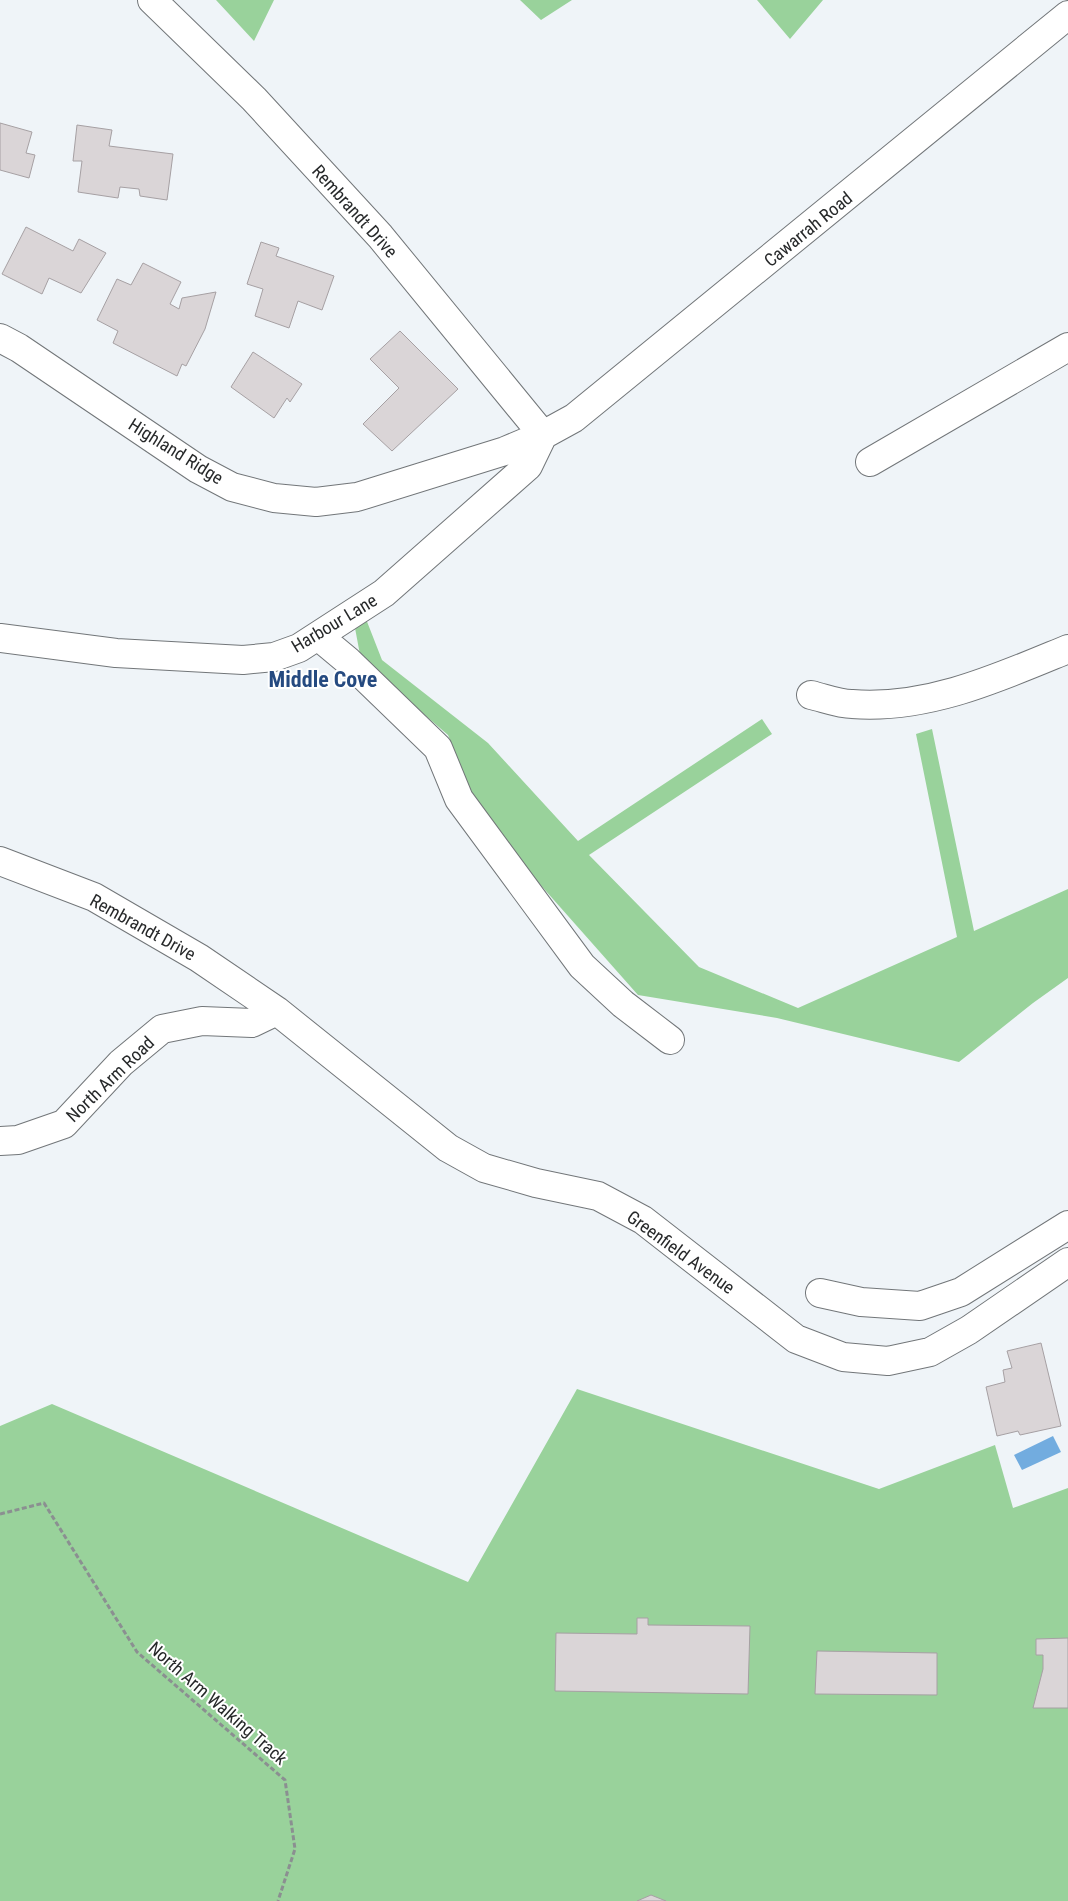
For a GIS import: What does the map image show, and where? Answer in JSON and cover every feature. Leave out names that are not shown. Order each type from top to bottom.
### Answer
[{"type":"street","name":"Rembrandt Drive","points":[[152,0],[254,99],[380,236],[543,435]]},
{"type":"street","name":"Cawarrah Road","points":[[543,435],[574,418],[1068,16]]},
{"type":"street","name":"Highland Ridge","points":[[0,338],[19,348],[198,469],[232,487],[274,498],[316,502],[357,497],[455,468],[543,435]]},
{"type":"street","points":[[870,462],[1068,347]]},
{"type":"street","name":"Harbour Lane","points":[[0,638],[116,654],[243,660],[274,657],[299,648],[384,593],[478,511],[528,466],[543,435]]},
{"type":"street","points":[[318,636],[348,660],[438,748],[460,799],[582,966],[623,1004],[670,1040]]},
{"type":"street","points":[[811,695],[851,704],[905,704],[989,682],[1068,649]]},
{"type":"street","name":"Rembrandt Drive","points":[[0,861],[94,898],[199,958],[277,1011]]},
{"type":"street","name":"North Arm Road","points":[[0,1141],[18,1140],[64,1124],[122,1063],[162,1029],[202,1020],[252,1022],[277,1011]]},
{"type":"street","name":"Greenfield Avenue","points":[[277,1011],[448,1148],[484,1168],[536,1183],[598,1196],[636,1216],[796,1339],[843,1357],[888,1362],[930,1352],[969,1330],[1068,1262]]},
{"type":"street","points":[[820,1293],[861,1302],[920,1306],[961,1292],[1068,1225]]},
{"type":"path","name":"North Arm Walking Track","points":[[0,1514],[44,1503],[137,1652],[285,1780],[294,1849],[278,1901]]},
{"type":"green space","points":[[216,0],[274,0],[254,41]]},
{"type":"green space","points":[[520,0],[572,0],[541,20]]},
{"type":"green space","points":[[757,0],[823,0],[790,39]]},
{"type":"green space","points":[[366,619],[382,660],[488,743],[578,841],[762,719],[772,734],[589,855],[699,967],[798,1008],[957,937],[916,734],[932,729],[974,931],[1068,889],[1068,978],[1033,1003],[959,1062],[777,1018],[638,995],[482,819],[448,735],[361,660],[355,628]]},
{"type":"green space","points":[[577,1389],[879,1489],[995,1445],[1013,1508],[1068,1488],[1068,1901],[0,1901],[0,1426],[52,1404],[468,1582]]},
{"type":"water","points":[[1053,1436],[1061,1452],[1022,1470],[1014,1455]]},
{"type":"building","points":[[0,123],[32,132],[26,153],[35,155],[29,178],[0,170]]},
{"type":"building","points":[[77,125],[112,130],[109,146],[173,154],[167,200],[140,196],[139,189],[120,187],[118,198],[78,192],[82,161],[73,161]]},
{"type":"building","points":[[26,227],[73,251],[79,239],[106,253],[81,293],[49,278],[42,294],[2,274]]},
{"type":"building","points":[[261,242],[279,248],[276,256],[334,276],[322,310],[298,301],[289,328],[255,316],[263,289],[247,284]]},
{"type":"building","points":[[143,263],[181,282],[170,304],[179,309],[182,298],[216,292],[205,329],[186,366],[182,364],[177,376],[113,343],[118,331],[97,320],[117,279],[131,285]]},
{"type":"building","points":[[400,331],[458,389],[392,451],[363,424],[399,388],[370,359]]},
{"type":"building","points":[[253,352],[302,384],[290,402],[287,398],[274,418],[231,387]]},
{"type":"building","points":[[1041,1343],[1061,1426],[1020,1435],[1018,1431],[997,1436],[986,1387],[1005,1382],[1003,1370],[1012,1368],[1007,1351]]},
{"type":"building","points":[[637,1618],[648,1618],[648,1625],[750,1626],[748,1694],[555,1691],[556,1633],[637,1634]]},
{"type":"building","points":[[1068,1638],[1068,1708],[1033,1708],[1043,1669],[1043,1655],[1036,1655],[1036,1639]]},
{"type":"building","points":[[817,1651],[937,1653],[937,1695],[815,1694]]},
{"type":"building","points":[[651,1895],[666,1901],[637,1901]]},
{"type":"district","name":"Middle Cove","points":[[323,679]]}]
